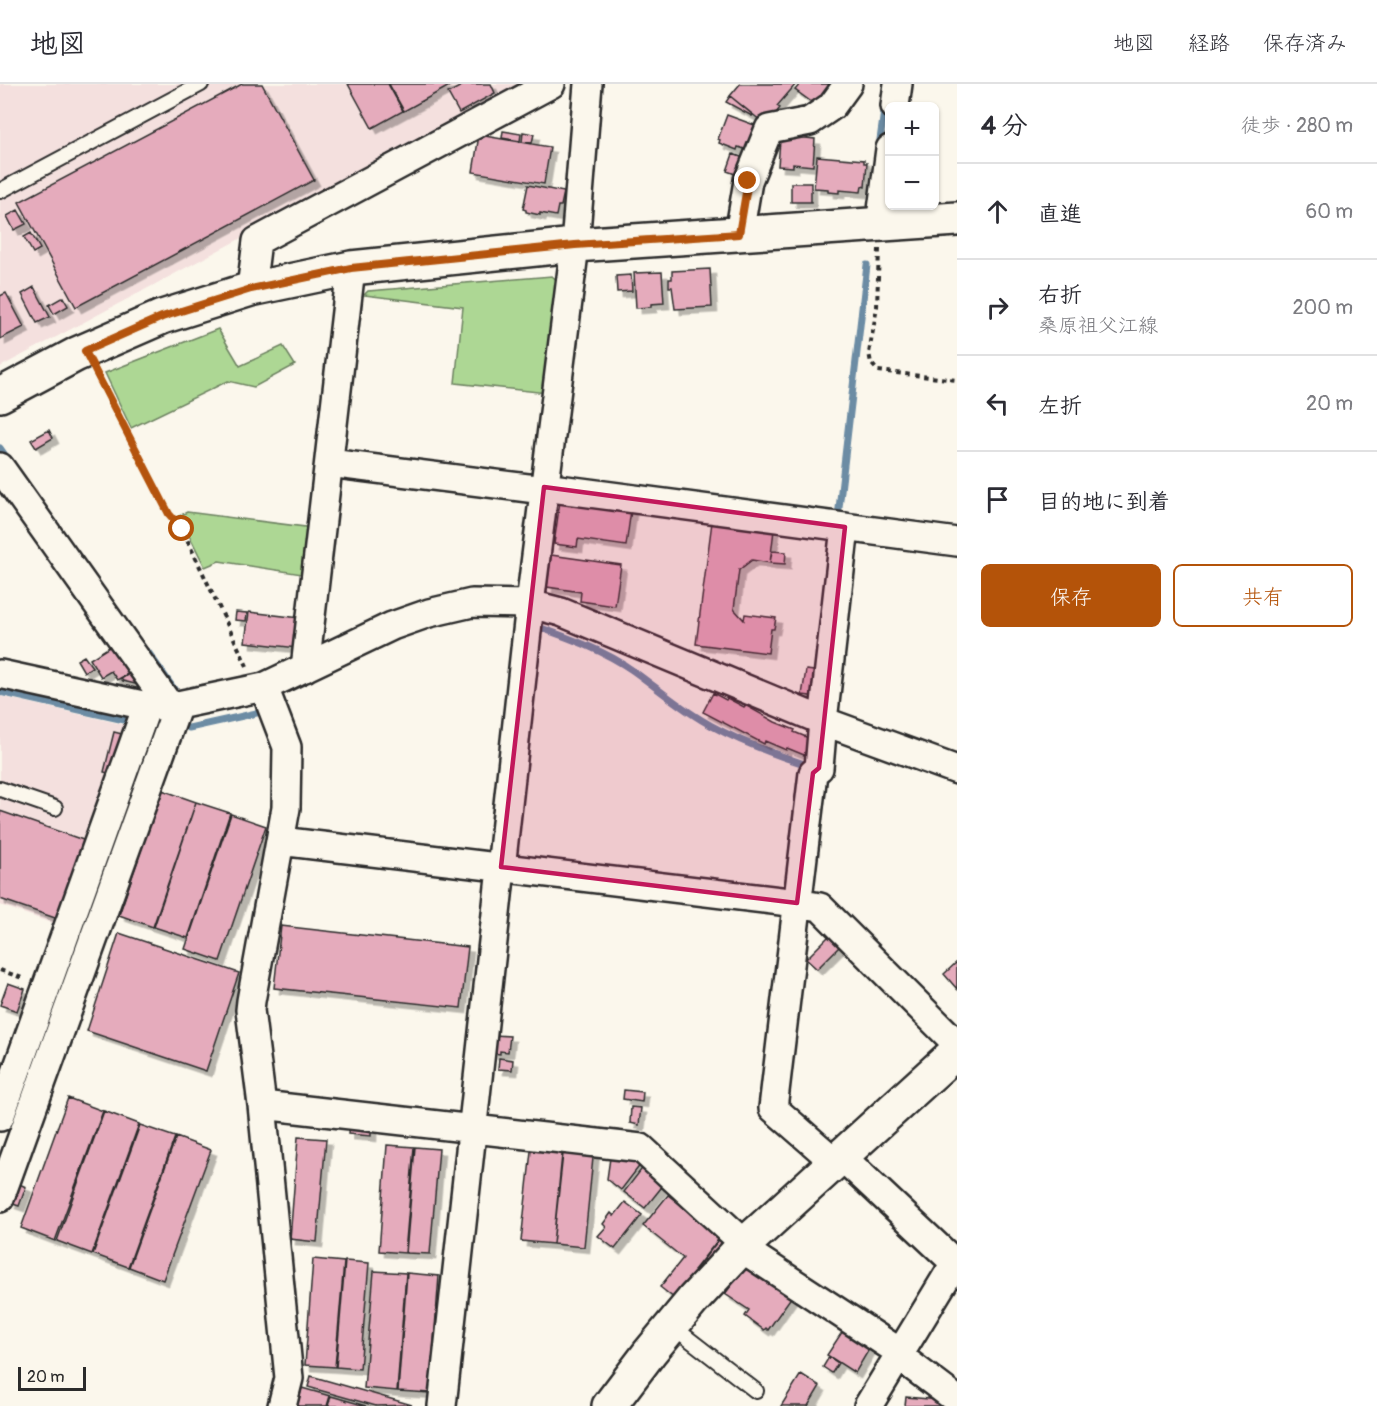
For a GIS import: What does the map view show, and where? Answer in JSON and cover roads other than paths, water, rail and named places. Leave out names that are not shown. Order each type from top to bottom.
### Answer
[{"type":"main road","points":[[0,395],[85,351],[162,317],[251,289],[351,268],[575,245],[957,219]]},
{"type":"main road","points":[[609,1406],[650,1352],[743,1246],[957,1052]]},
{"type":"street","points":[[251,289],[257,241],[551,84]]},
{"type":"street","points":[[442,1406],[530,604],[575,245],[588,84]]},
{"type":"street","points":[[739,234],[748,181],[769,129],[810,121],[832,106],[848,84]]},
{"type":"street","points":[[896,102],[898,84]]},
{"type":"street","points":[[880,225],[889,156]]},
{"type":"street","points":[[305,668],[351,268]]},
{"type":"street","points":[[329,463],[544,488],[957,542]]},
{"type":"street","points":[[0,467],[165,706]]},
{"type":"street","points":[[845,527],[819,768],[813,773],[773,1108],[838,1159],[955,1263],[868,1406]]},
{"type":"street","points":[[0,674],[165,706],[261,688],[392,626],[429,613],[471,603],[530,604],[561,612],[823,721],[957,770]]},
{"type":"street","points":[[261,688],[287,747],[286,808],[250,1001],[290,1378],[282,1406]]},
{"type":"street","points":[[0,1117],[165,706]]},
{"type":"street","points":[[0,1198],[165,706]]},
{"type":"street","points":[[280,840],[820,907],[957,1044]]},
{"type":"street","points":[[262,1105],[641,1148],[743,1246],[900,1355],[957,1400]]},
{"type":"lane","points":[[0,191],[201,84]]},
{"type":"lane","points":[[0,789],[55,808]]},
{"type":"lane","points":[[672,1326],[756,1391]]},
{"type":"waterway","points":[[879,147],[885,104]]},
{"type":"waterway","points":[[838,517],[867,265]]},
{"type":"waterway","points":[[0,448],[9,461]]},
{"type":"waterway","points":[[541,628],[611,657],[691,714],[724,732],[810,766]]},
{"type":"waterway","points":[[148,652],[174,689]]},
{"type":"waterway","points":[[0,692],[133,722]]},
{"type":"waterway","points":[[189,728],[261,712],[264,717]]}]
